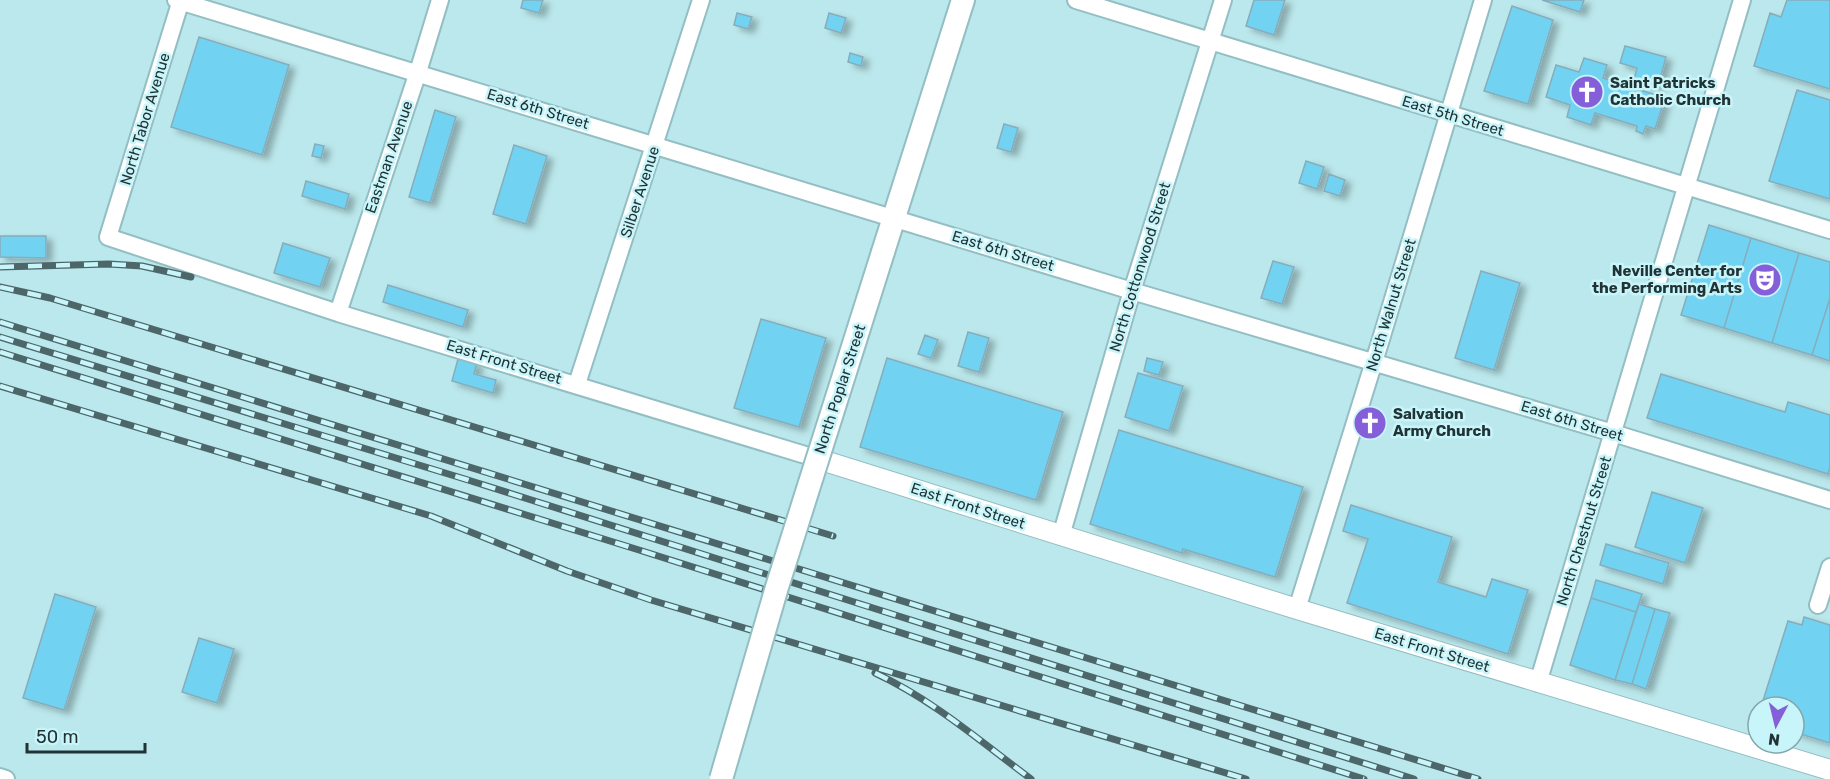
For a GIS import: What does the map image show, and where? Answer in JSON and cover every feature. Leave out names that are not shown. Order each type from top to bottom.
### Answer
[{"type":"main road","name":"North Poplar Street","points":[[721,779],[781,576],[963,0]]},
{"type":"street","name":"East 6th Street","points":[[179,0],[1132,291],[1613,433],[1830,500]]},
{"type":"street","name":"North Tabor Avenue","points":[[108,237],[179,0]]},
{"type":"street","name":"Eastman Avenue","points":[[338,313],[440,0]]},
{"type":"street","name":"Silber Avenue","points":[[577,384],[656,144],[700,0]]},
{"type":"street","name":"East 5th Street","points":[[1076,0],[1830,230]]},
{"type":"street","name":"North Cottonwood Street","points":[[1061,536],[1132,291],[1223,0]]},
{"type":"street","name":"North Walnut Street","points":[[1297,609],[1483,0]]},
{"type":"street","name":"North Chestnut Street","points":[[1538,682],[1742,0]]},
{"type":"street","name":"East Front Street","points":[[108,237],[338,313],[577,384],[1297,609],[1830,770]]},
{"type":"street","points":[[1818,605],[1830,567]]},
{"type":"street","points":[[0,777],[6,779]]},
{"type":"building","points":[[523,0],[543,0],[539,13],[521,8]]},
{"type":"building","points":[[1254,0],[1285,0],[1274,35],[1246,26]]},
{"type":"building","points":[[1542,0],[1584,0],[1580,12]]},
{"type":"building","points":[[1787,0],[1830,0],[1830,89],[1754,66],[1770,13],[1781,17]]},
{"type":"building","points":[[1512,6],[1553,20],[1528,104],[1484,91]]},
{"type":"building","points":[[737,13],[752,17],[748,29],[734,25]]},
{"type":"building","points":[[829,13],[846,18],[841,33],[825,28]]},
{"type":"building","points":[[199,37],[289,65],[262,155],[171,127]]},
{"type":"building","points":[[1625,46],[1666,57],[1658,86],[1634,79],[1637,68],[1620,63]]},
{"type":"building","points":[[850,53],[863,57],[861,66],[848,62]]},
{"type":"building","points":[[1584,58],[1607,65],[1603,78],[1656,95],[1654,98],[1664,101],[1655,129],[1646,126],[1643,134],[1636,131],[1637,126],[1595,113],[1591,125],[1567,117],[1570,105],[1546,97],[1556,65],[1579,72]]},
{"type":"building","points":[[1797,90],[1830,100],[1830,199],[1769,181]]},
{"type":"building","points":[[435,110],[456,117],[430,203],[409,197]]},
{"type":"building","points":[[1004,124],[1018,128],[1011,152],[997,148]]},
{"type":"building","points":[[315,144],[324,146],[321,158],[312,156]]},
{"type":"building","points":[[514,145],[547,156],[526,224],[493,214]]},
{"type":"building","points":[[1306,161],[1324,167],[1317,189],[1299,183]]},
{"type":"building","points":[[1329,174],[1345,180],[1340,196],[1324,191]]},
{"type":"building","points":[[306,181],[349,194],[345,209],[302,196]]},
{"type":"building","points":[[1709,225],[1751,238],[1724,328],[1681,315]]},
{"type":"building","points":[[0,236],[46,236],[46,258],[0,257]]},
{"type":"building","points":[[1751,238],[1799,253],[1772,343],[1724,328]]},
{"type":"building","points":[[283,243],[330,258],[320,287],[274,273]]},
{"type":"building","points":[[1799,253],[1830,262],[1830,298],[1812,355],[1772,343]]},
{"type":"building","points":[[1273,261],[1294,267],[1282,304],[1261,298]]},
{"type":"building","points":[[1481,271],[1520,283],[1494,370],[1455,358]]},
{"type":"building","points":[[388,285],[468,310],[463,327],[383,302]]},
{"type":"building","points":[[1830,298],[1830,361],[1812,355]]},
{"type":"building","points":[[761,319],[826,338],[799,427],[734,408]]},
{"type":"building","points":[[968,332],[989,338],[979,372],[958,366]]},
{"type":"building","points":[[925,335],[938,340],[931,358],[918,354]]},
{"type":"building","points":[[887,358],[1063,412],[1036,500],[860,447]]},
{"type":"building","points":[[1147,358],[1163,362],[1159,375],[1144,371]]},
{"type":"building","points":[[458,359],[477,363],[474,374],[496,380],[493,393],[452,381]]},
{"type":"building","points":[[1138,373],[1183,386],[1169,431],[1125,417]]},
{"type":"building","points":[[1661,374],[1785,412],[1788,402],[1830,415],[1828,474],[1647,418]]},
{"type":"building","points":[[1119,430],[1303,487],[1275,577],[1183,549],[1182,553],[1090,524]]},
{"type":"building","points":[[1652,492],[1703,508],[1685,563],[1635,547]]},
{"type":"building","points":[[1351,505],[1452,537],[1438,582],[1486,597],[1492,579],[1528,590],[1508,654],[1347,603],[1368,539],[1343,531]]},
{"type":"building","points":[[1606,544],[1669,563],[1663,584],[1600,565]]},
{"type":"building","points":[[1596,580],[1642,594],[1636,612],[1591,598]]},
{"type":"building","points":[[55,594],[96,607],[64,710],[23,698]]},
{"type":"building","points":[[1591,598],[1636,612],[1615,680],[1570,665]]},
{"type":"building","points":[[1639,604],[1655,609],[1632,684],[1615,680]]},
{"type":"building","points":[[1655,609],[1670,613],[1646,689],[1632,684]]},
{"type":"building","points":[[1804,617],[1830,625],[1830,743],[1806,736],[1806,695],[1765,695],[1788,621],[1802,625]]},
{"type":"building","points":[[199,638],[234,649],[217,703],[182,692]]},
{"type":"railway","points":[[0,267],[109,264],[142,266],[191,277]]},
{"type":"railway","points":[[0,287],[50,298],[833,536]]},
{"type":"railway","points":[[0,322],[1478,779]]},
{"type":"railway","points":[[0,337],[468,480],[1414,779]]},
{"type":"railway","points":[[0,352],[639,550],[1364,779]]},
{"type":"railway","points":[[0,386],[431,516],[567,571],[651,600],[1246,779]]},
{"type":"railway","points":[[875,673],[936,708],[1031,779]]},
{"type":"place","name":"Saint Patricks Catholic Church","points":[[1587,92]]},
{"type":"place","name":"Neville Center for the Performing Arts","points":[[1765,280]]},
{"type":"place","name":"Salvation Army Church","points":[[1370,423]]}]
